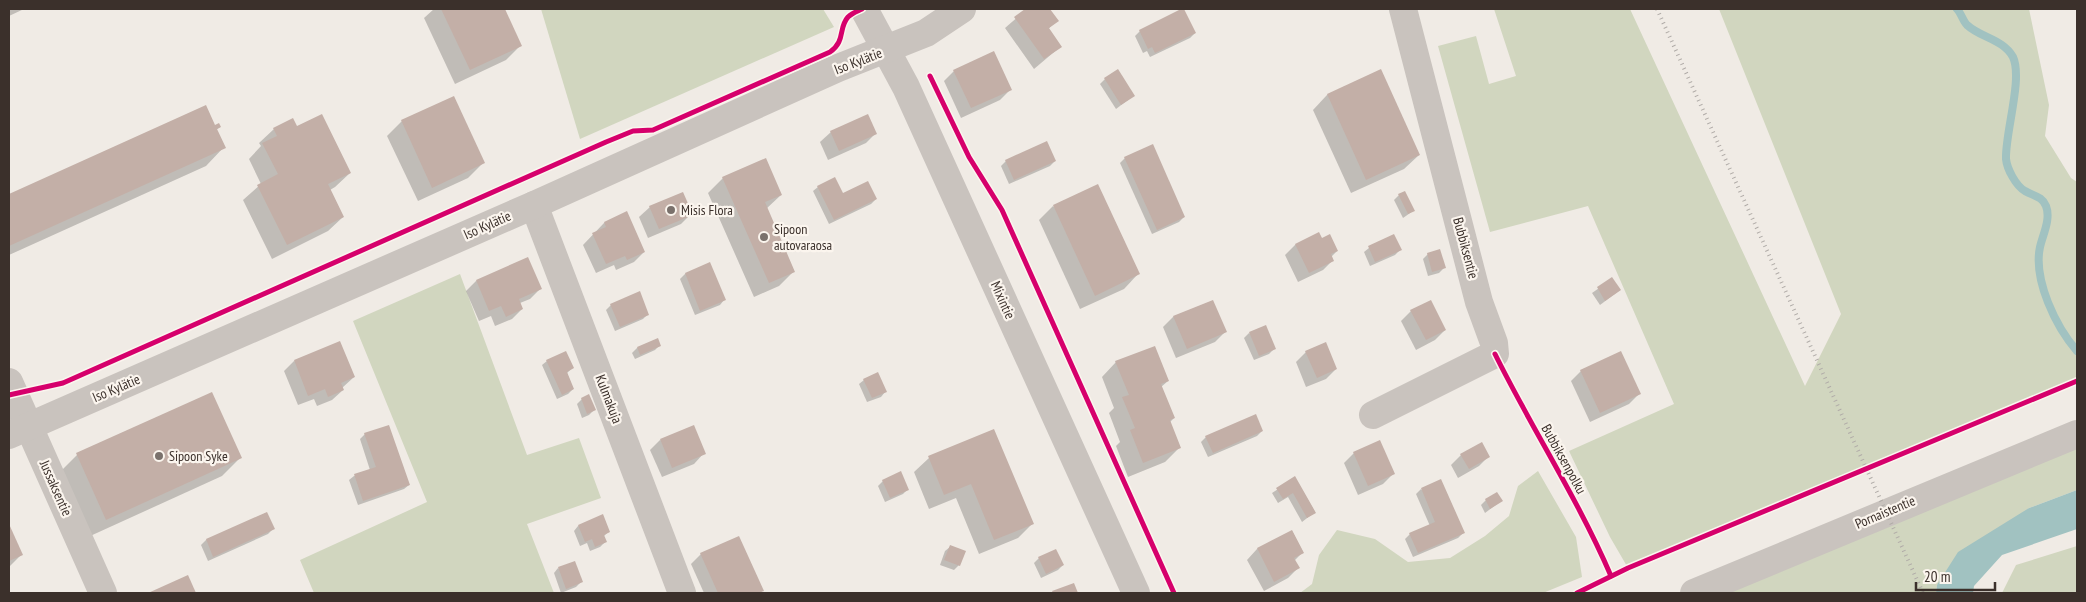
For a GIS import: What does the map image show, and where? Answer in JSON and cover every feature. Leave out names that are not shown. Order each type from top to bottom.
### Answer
[{"type":"street","name":"Mixintie","points":[[864,9],[906,87],[1136,593]]},
{"type":"street","name":"Iso Kylätie","points":[[19,430],[534,205],[838,68],[926,33],[962,9]]},
{"type":"street","name":"Bubbiksentie","points":[[1373,415],[1495,354],[1494,343],[1480,302],[1403,9]]},
{"type":"street","name":"Kulmakuja","points":[[534,205],[682,593]]},
{"type":"street","name":"Jussaksentie","points":[[9,382],[19,430],[103,593]]},
{"type":"street","name":"Pornaistentie","points":[[1694,593],[2077,434]]},
{"type":"green space","points":[[541,9],[823,9],[834,27],[580,139]]},
{"type":"green space","points":[[1494,9],[1630,9],[1805,386],[1841,314],[1719,9],[2029,9],[2049,105],[2045,136],[2071,178],[2077,182],[2077,381],[1628,568],[1610,537],[1569,451],[1674,404],[1588,206],[1490,232],[1438,46],[1476,36],[1489,84],[1516,76]]},
{"type":"green space","points":[[460,274],[527,455],[579,438],[601,498],[527,524],[554,593],[314,593],[300,560],[427,502],[353,321]]},
{"type":"green space","points":[[2077,434],[2077,490],[2029,508],[1937,585],[1936,593],[1694,593]]},
{"type":"green space","points":[[1538,471],[1576,537],[1582,577],[1543,593],[1300,593],[1312,584],[1319,555],[1337,530],[1375,539],[1408,562],[1450,558],[1485,536],[1509,516],[1518,486]]},
{"type":"green space","points":[[2077,546],[2077,593],[2002,593],[2016,565]]},
{"type":"water","points":[[2077,490],[2077,529],[2002,555],[1974,586],[1973,593],[1936,593],[1937,585],[1958,552],[2029,508]]},
{"type":"building","points":[[441,9],[505,9],[522,46],[470,70]]},
{"type":"building","points":[[1025,9],[1050,9],[1059,21],[1049,28],[1062,47],[1044,59],[1014,17]]},
{"type":"building","points":[[1184,9],[1196,33],[1155,53],[1152,47],[1148,49],[1139,30]]},
{"type":"building","points":[[994,51],[1012,90],[971,108],[953,70]]},
{"type":"building","points":[[1118,69],[1135,96],[1121,105],[1104,78]]},
{"type":"building","points":[[1381,69],[1420,155],[1366,180],[1327,94]]},
{"type":"building","points":[[454,96],[485,163],[432,188],[401,120]]},
{"type":"building","points":[[206,105],[215,125],[219,123],[221,127],[217,129],[226,148],[9,246],[9,194]]},
{"type":"building","points":[[322,114],[351,173],[328,184],[344,217],[287,245],[257,185],[278,174],[262,143],[277,136],[273,128],[293,118],[297,126]]},
{"type":"building","points":[[868,114],[877,134],[839,151],[830,131]]},
{"type":"building","points":[[1047,141],[1056,161],[1014,180],[1005,160]]},
{"type":"building","points":[[1153,144],[1185,217],[1157,230],[1124,157]]},
{"type":"building","name":"Sipoon autovaraosa","points":[[766,158],[782,195],[765,202],[795,272],[769,283],[722,177]]},
{"type":"building","points":[[835,177],[843,193],[868,181],[877,199],[834,220],[817,186]]},
{"type":"building","points":[[1098,184],[1140,274],[1095,296],[1053,205]]},
{"type":"building","points":[[1405,191],[1415,211],[1408,214],[1398,194]]},
{"type":"building","name":"Misis Flora","points":[[683,192],[693,215],[659,229],[649,206]]},
{"type":"building","points":[[627,211],[645,252],[627,260],[625,256],[606,264],[592,233],[606,227],[604,222]]},
{"type":"building","points":[[1319,232],[1322,238],[1330,234],[1338,251],[1331,254],[1334,261],[1309,273],[1295,244]]},
{"type":"building","points":[[1394,234],[1402,250],[1375,262],[1368,246]]},
{"type":"building","points":[[1440,249],[1446,268],[1432,272],[1427,253]]},
{"type":"building","points":[[528,257],[542,289],[519,299],[523,309],[506,317],[501,306],[489,311],[476,280]]},
{"type":"building","points":[[710,262],[726,300],[700,311],[685,273]]},
{"type":"building","points":[[1612,277],[1621,290],[1605,301],[1597,287]]},
{"type":"building","points":[[640,291],[649,315],[620,327],[610,304]]},
{"type":"building","points":[[1213,300],[1227,332],[1187,349],[1173,316]]},
{"type":"building","points":[[1431,300],[1446,330],[1426,340],[1410,310]]},
{"type":"building","points":[[1266,325],[1276,349],[1259,356],[1249,332]]},
{"type":"building","points":[[658,338],[661,346],[640,355],[637,347]]},
{"type":"building","points":[[340,341],[355,377],[341,383],[344,390],[328,397],[325,389],[308,396],[294,360]]},
{"type":"building","points":[[1326,342],[1337,369],[1317,378],[1305,351]]},
{"type":"building","points":[[1155,346],[1169,381],[1161,384],[1175,418],[1170,420],[1181,448],[1143,463],[1130,430],[1135,428],[1122,397],[1129,395],[1115,361]]},
{"type":"building","points":[[566,351],[574,368],[567,372],[574,389],[562,395],[546,360]]},
{"type":"building","points":[[1621,351],[1641,394],[1600,413],[1580,370]]},
{"type":"building","points":[[878,372],[887,392],[872,398],[863,379]]},
{"type":"building","name":"Sipoon Syke","points":[[212,392],[242,458],[106,520],[76,453]]},
{"type":"building","points":[[589,394],[596,410],[587,414],[581,398]]},
{"type":"building","points":[[1256,414],[1263,431],[1213,453],[1205,436]]},
{"type":"building","points":[[389,425],[410,485],[363,501],[354,474],[376,467],[364,433]]},
{"type":"building","points":[[694,425],[706,454],[672,468],[660,439]]},
{"type":"building","points":[[994,429],[1034,524],[994,540],[971,484],[944,495],[928,456]]},
{"type":"building","points":[[1380,440],[1395,474],[1368,486],[1353,452]]},
{"type":"building","points":[[1482,442],[1490,457],[1469,469],[1460,454]]},
{"type":"building","points":[[901,471],[909,490],[890,498],[882,480]]},
{"type":"building","points":[[1295,476],[1316,513],[1307,518],[1293,493],[1283,499],[1276,488]]},
{"type":"building","points":[[1441,479],[1465,533],[1418,553],[1409,533],[1435,522],[1421,488]]},
{"type":"building","points":[[1497,492],[1503,501],[1490,509],[1485,499]]},
{"type":"building","points":[[267,512],[275,529],[213,557],[206,539]]},
{"type":"building","points":[[603,514],[610,532],[604,535],[607,542],[595,547],[592,539],[585,542],[578,525]]},
{"type":"building","points":[[9,524],[23,555],[9,561]]},
{"type":"building","points":[[1292,530],[1304,553],[1294,558],[1300,568],[1274,582],[1257,548]]},
{"type":"building","points":[[739,536],[764,591],[758,593],[718,593],[700,553]]},
{"type":"building","points":[[950,545],[966,551],[960,566],[944,560]]},
{"type":"building","points":[[1056,549],[1064,565],[1046,574],[1038,557]]},
{"type":"building","points":[[575,561],[583,582],[566,589],[558,567]]},
{"type":"building","points":[[188,575],[196,593],[148,593]]},
{"type":"building","points":[[1074,583],[1078,593],[1053,593],[1052,591]]},
{"type":"waterway","points":[[1957,9],[1967,25],[2004,46],[2013,57],[2016,67],[2016,79],[2006,159],[2012,177],[2018,185],[2025,191],[2040,198],[2046,206],[2048,216],[2040,247],[2040,274],[2043,288],[2054,316],[2077,351]]},
{"type":"railway","points":[[1657,9],[1923,593]]},
{"type":"cycle path","points":[[9,395],[63,383],[606,142],[633,131],[653,130],[830,52],[835,48],[840,39],[845,21],[853,13],[862,9]]},
{"type":"cycle path","points":[[930,76],[969,157],[1002,210],[1174,593]]},
{"type":"cycle path","name":"Bubbiksenpolku","points":[[1495,354],[1570,492],[1611,576]]},
{"type":"cycle path","points":[[1577,593],[1628,568],[2077,381]]},
{"type":"place","name":"Misis Flora","points":[[671,210]]},
{"type":"place","name":"Sipoon autovaraosa","points":[[764,237]]},
{"type":"place","name":"Sipoon Syke","points":[[159,456]]}]
